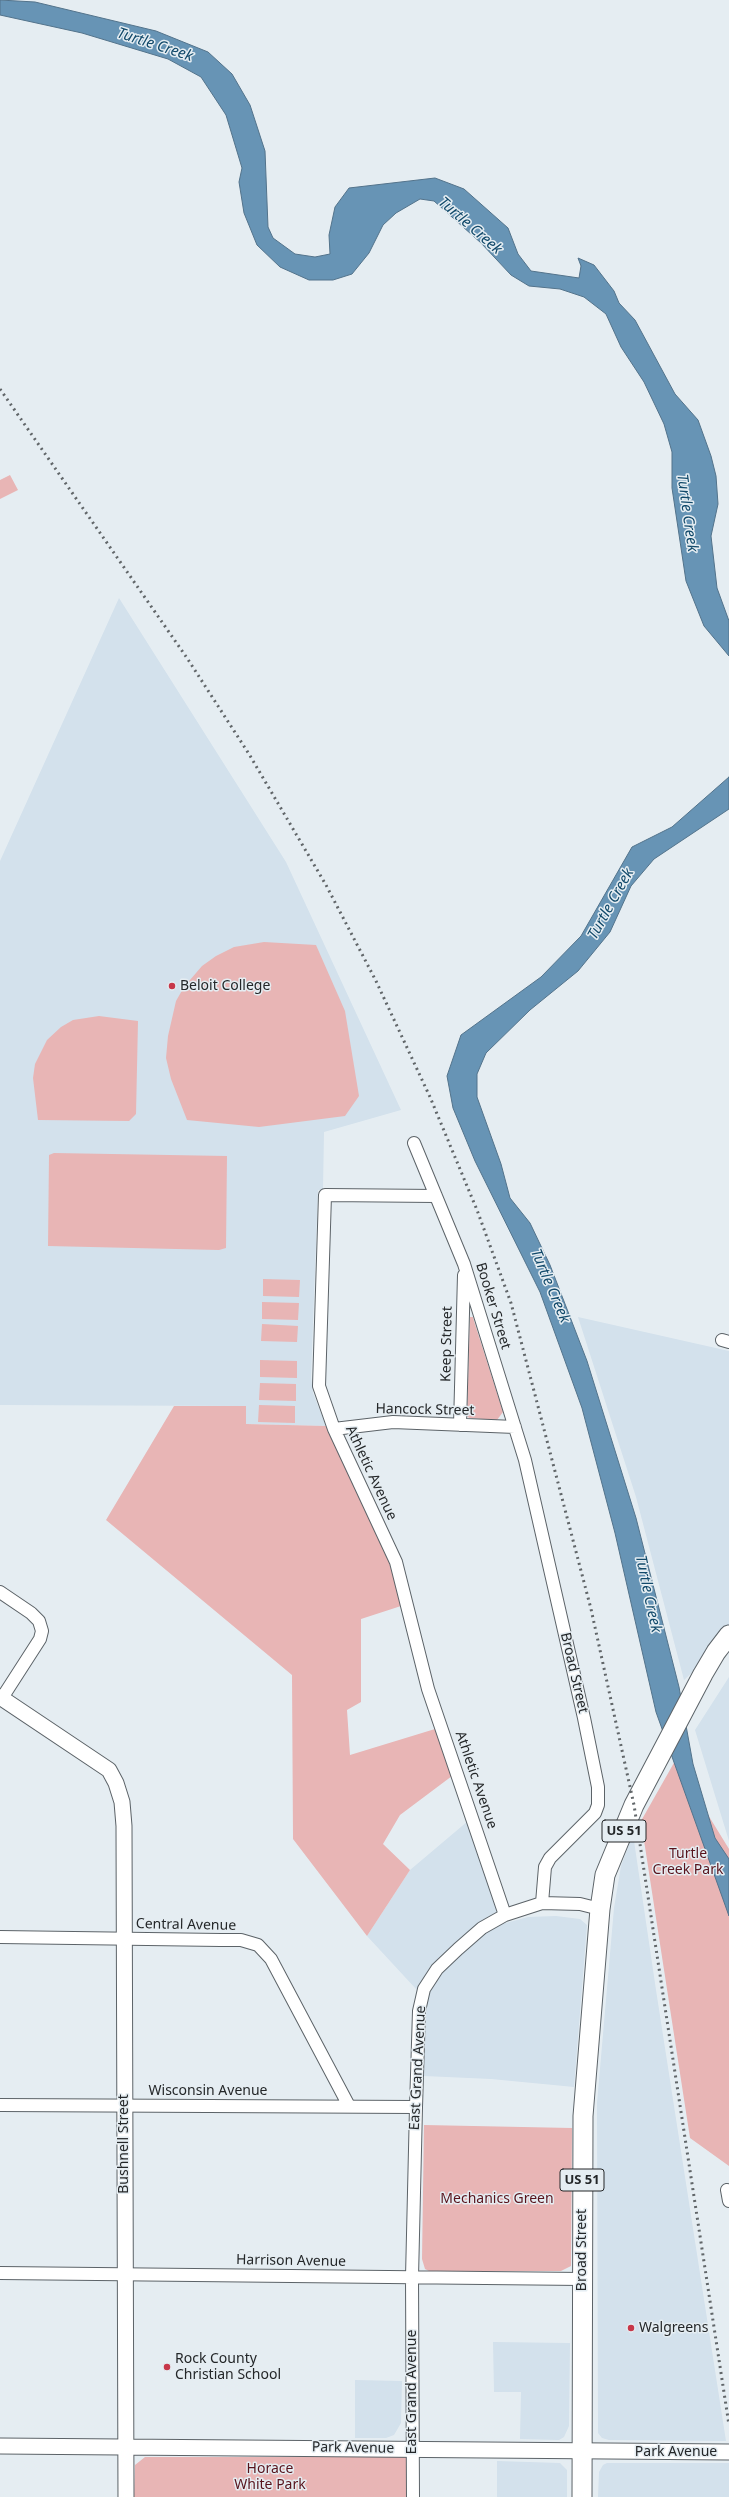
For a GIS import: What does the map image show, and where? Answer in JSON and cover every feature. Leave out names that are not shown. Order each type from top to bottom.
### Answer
[{"type":"main road","name":"US 51","points":[[600,1908],[605,1875],[634,1806],[716,1652],[729,1635]]},
{"type":"main road","name":"US 51","points":[[695,1693],[729,1656]]},
{"type":"main road","name":"Broad Street","points":[[582,2497],[584,2116],[600,1908]]},
{"type":"street","points":[[414,1144],[436,1196]]},
{"type":"street","name":"Athletic Avenue","points":[[436,1196],[325,1195],[318,1376],[320,1392],[334,1430],[396,1562],[428,1689],[505,1915]]},
{"type":"street","name":"Booker Street","points":[[436,1196],[464,1264],[515,1427]]},
{"type":"street","name":"Keep Street","points":[[460,1425],[464,1264]]},
{"type":"street","name":"Hancock Street","points":[[334,1430],[393,1422],[515,1427]]},
{"type":"street","name":"Broad Street","points":[[515,1427],[525,1460],[584,1718],[598,1795],[595,1814],[550,1858],[545,1867],[542,1903]]},
{"type":"street","points":[[0,1592],[31,1613],[41,1626],[40,1639],[1,1697]]},
{"type":"street","name":"Bushnell Street","points":[[1,1697],[109,1770],[120,1792],[124,1826],[126,2497]]},
{"type":"street","name":"East Grand Avenue","points":[[413,2497],[412,2277],[419,2011],[424,1989],[437,1969],[458,1949],[482,1928],[505,1915],[542,1903],[580,1904],[600,1908]]},
{"type":"street","name":"Central Avenue","points":[[0,1937],[241,1940],[258,1946],[271,1959],[349,2106]]},
{"type":"street","name":"Wisconsin Avenue","points":[[0,2105],[416,2107]]},
{"type":"street","name":"Harrison Avenue","points":[[0,2273],[582,2278]]},
{"type":"street","name":"Park Avenue","points":[[0,2446],[126,2446],[582,2452],[729,2452]]},
{"type":"shaded area","name":"Beloit College","points":[[119,598],[286,862],[401,1110],[324,1132],[323,1190],[318,1190],[311,1377],[313,1393],[326,1426],[246,1424],[246,1406],[0,1405],[0,861]]},
{"type":"shaded area","points":[[578,1317],[729,1351],[729,1631],[713,1653],[684,1680],[636,1497]]},
{"type":"shaded area","points":[[729,1677],[729,1841],[695,1730]]},
{"type":"shaded area","points":[[468,1821],[502,1924],[528,1917],[556,1916],[580,1919],[587,1925],[574,2087],[491,2079],[424,2076],[426,2015],[429,1995],[416,1989],[367,1936],[410,1870]]},
{"type":"shaded area","points":[[633,1834],[726,2441],[609,2440],[602,2438],[598,2433],[597,2103],[614,1908],[621,1866]]},
{"type":"shaded area","points":[[493,2342],[570,2343],[569,2426],[564,2437],[559,2440],[520,2439],[521,2392],[494,2392]]},
{"type":"shaded area","points":[[355,2380],[402,2381],[401,2423],[394,2435],[386,2438],[355,2438]]},
{"type":"shaded area","points":[[497,2461],[560,2463],[567,2470],[567,2497],[497,2497]]},
{"type":"shaded area","points":[[607,2463],[729,2463],[729,2497],[598,2497],[599,2472],[603,2465]]},
{"type":"green space","points":[[10,475],[18,490],[0,499],[0,480]]},
{"type":"green space","points":[[264,942],[316,945],[345,1011],[359,1096],[345,1116],[259,1127],[187,1120],[171,1079],[166,1058],[168,1036],[176,1001],[184,987],[202,966],[216,956],[234,947]]},
{"type":"green space","points":[[99,1016],[138,1021],[136,1114],[129,1121],[38,1120],[33,1078],[35,1064],[47,1040],[61,1027],[73,1020]]},
{"type":"green space","points":[[54,1153],[227,1156],[226,1248],[219,1250],[48,1246],[49,1155]]},
{"type":"green space","points":[[263,1279],[300,1280],[299,1297],[263,1296]]},
{"type":"green space","points":[[262,1302],[299,1303],[298,1320],[262,1319]]},
{"type":"green space","points":[[470,1317],[473,1317],[503,1412],[497,1420],[469,1418],[467,1416]]},
{"type":"green space","points":[[262,1324],[298,1326],[297,1342],[261,1341]]},
{"type":"green space","points":[[260,1360],[297,1361],[297,1378],[260,1377]]},
{"type":"green space","points":[[260,1383],[296,1384],[296,1401],[259,1400]]},
{"type":"green space","points":[[259,1405],[295,1406],[295,1423],[258,1422]]},
{"type":"green space","points":[[174,1406],[246,1406],[246,1424],[326,1426],[388,1558],[401,1606],[361,1619],[361,1702],[347,1710],[350,1755],[435,1729],[452,1776],[400,1815],[383,1844],[410,1870],[367,1936],[293,1839],[292,1675],[106,1520]]},
{"type":"green space","name":"Turtle Creek Park","points":[[675,1761],[729,1849],[729,2166],[690,2138],[641,1821]]},
{"type":"green space","name":"Mechanics Green","points":[[424,2125],[572,2128],[571,2266],[561,2271],[429,2271],[425,2269],[422,2259]]},
{"type":"green space","name":"Horace White Park","points":[[145,2457],[406,2457],[407,2497],[134,2497],[135,2465]]},
{"type":"water","name":"Turtle Creek","points":[[0,0],[35,2],[156,31],[208,52],[232,74],[250,105],[265,151],[268,227],[273,238],[295,254],[315,257],[330,254],[329,235],[335,207],[349,188],[435,178],[464,189],[508,228],[518,254],[531,271],[579,278],[581,266],[578,258],[594,265],[614,291],[619,303],[635,320],[675,394],[698,420],[711,456],[716,476],[718,504],[711,536],[717,588],[729,621],[729,656],[704,626],[686,581],[672,488],[672,452],[664,424],[644,382],[621,347],[606,314],[584,297],[560,289],[529,286],[511,275],[481,243],[434,201],[420,199],[396,213],[383,225],[369,253],[352,274],[333,280],[309,280],[280,267],[257,245],[244,213],[239,182],[242,168],[226,115],[201,77],[168,59],[82,33],[0,15]]},
{"type":"water","name":"Turtle Creek","points":[[729,777],[729,809],[654,859],[631,886],[610,932],[578,971],[530,1010],[486,1053],[477,1074],[477,1097],[501,1164],[510,1198],[530,1223],[550,1265],[587,1361],[636,1518],[679,1687],[693,1764],[715,1838],[729,1859],[729,1916],[656,1712],[615,1533],[582,1408],[540,1292],[475,1161],[453,1108],[447,1076],[461,1035],[541,977],[581,936],[632,847],[672,827]]},
{"type":"railway","points":[[0,389],[187,658],[249,754],[326,885],[376,981],[430,1097],[477,1210],[511,1303],[591,1609],[634,1805],[729,2425]]},
{"type":"place","name":"Beloit College","points":[[172,986]]},
{"type":"place","name":"Walgreens","points":[[631,2328]]},
{"type":"place","name":"Rock County Christian School","points":[[167,2367]]}]
